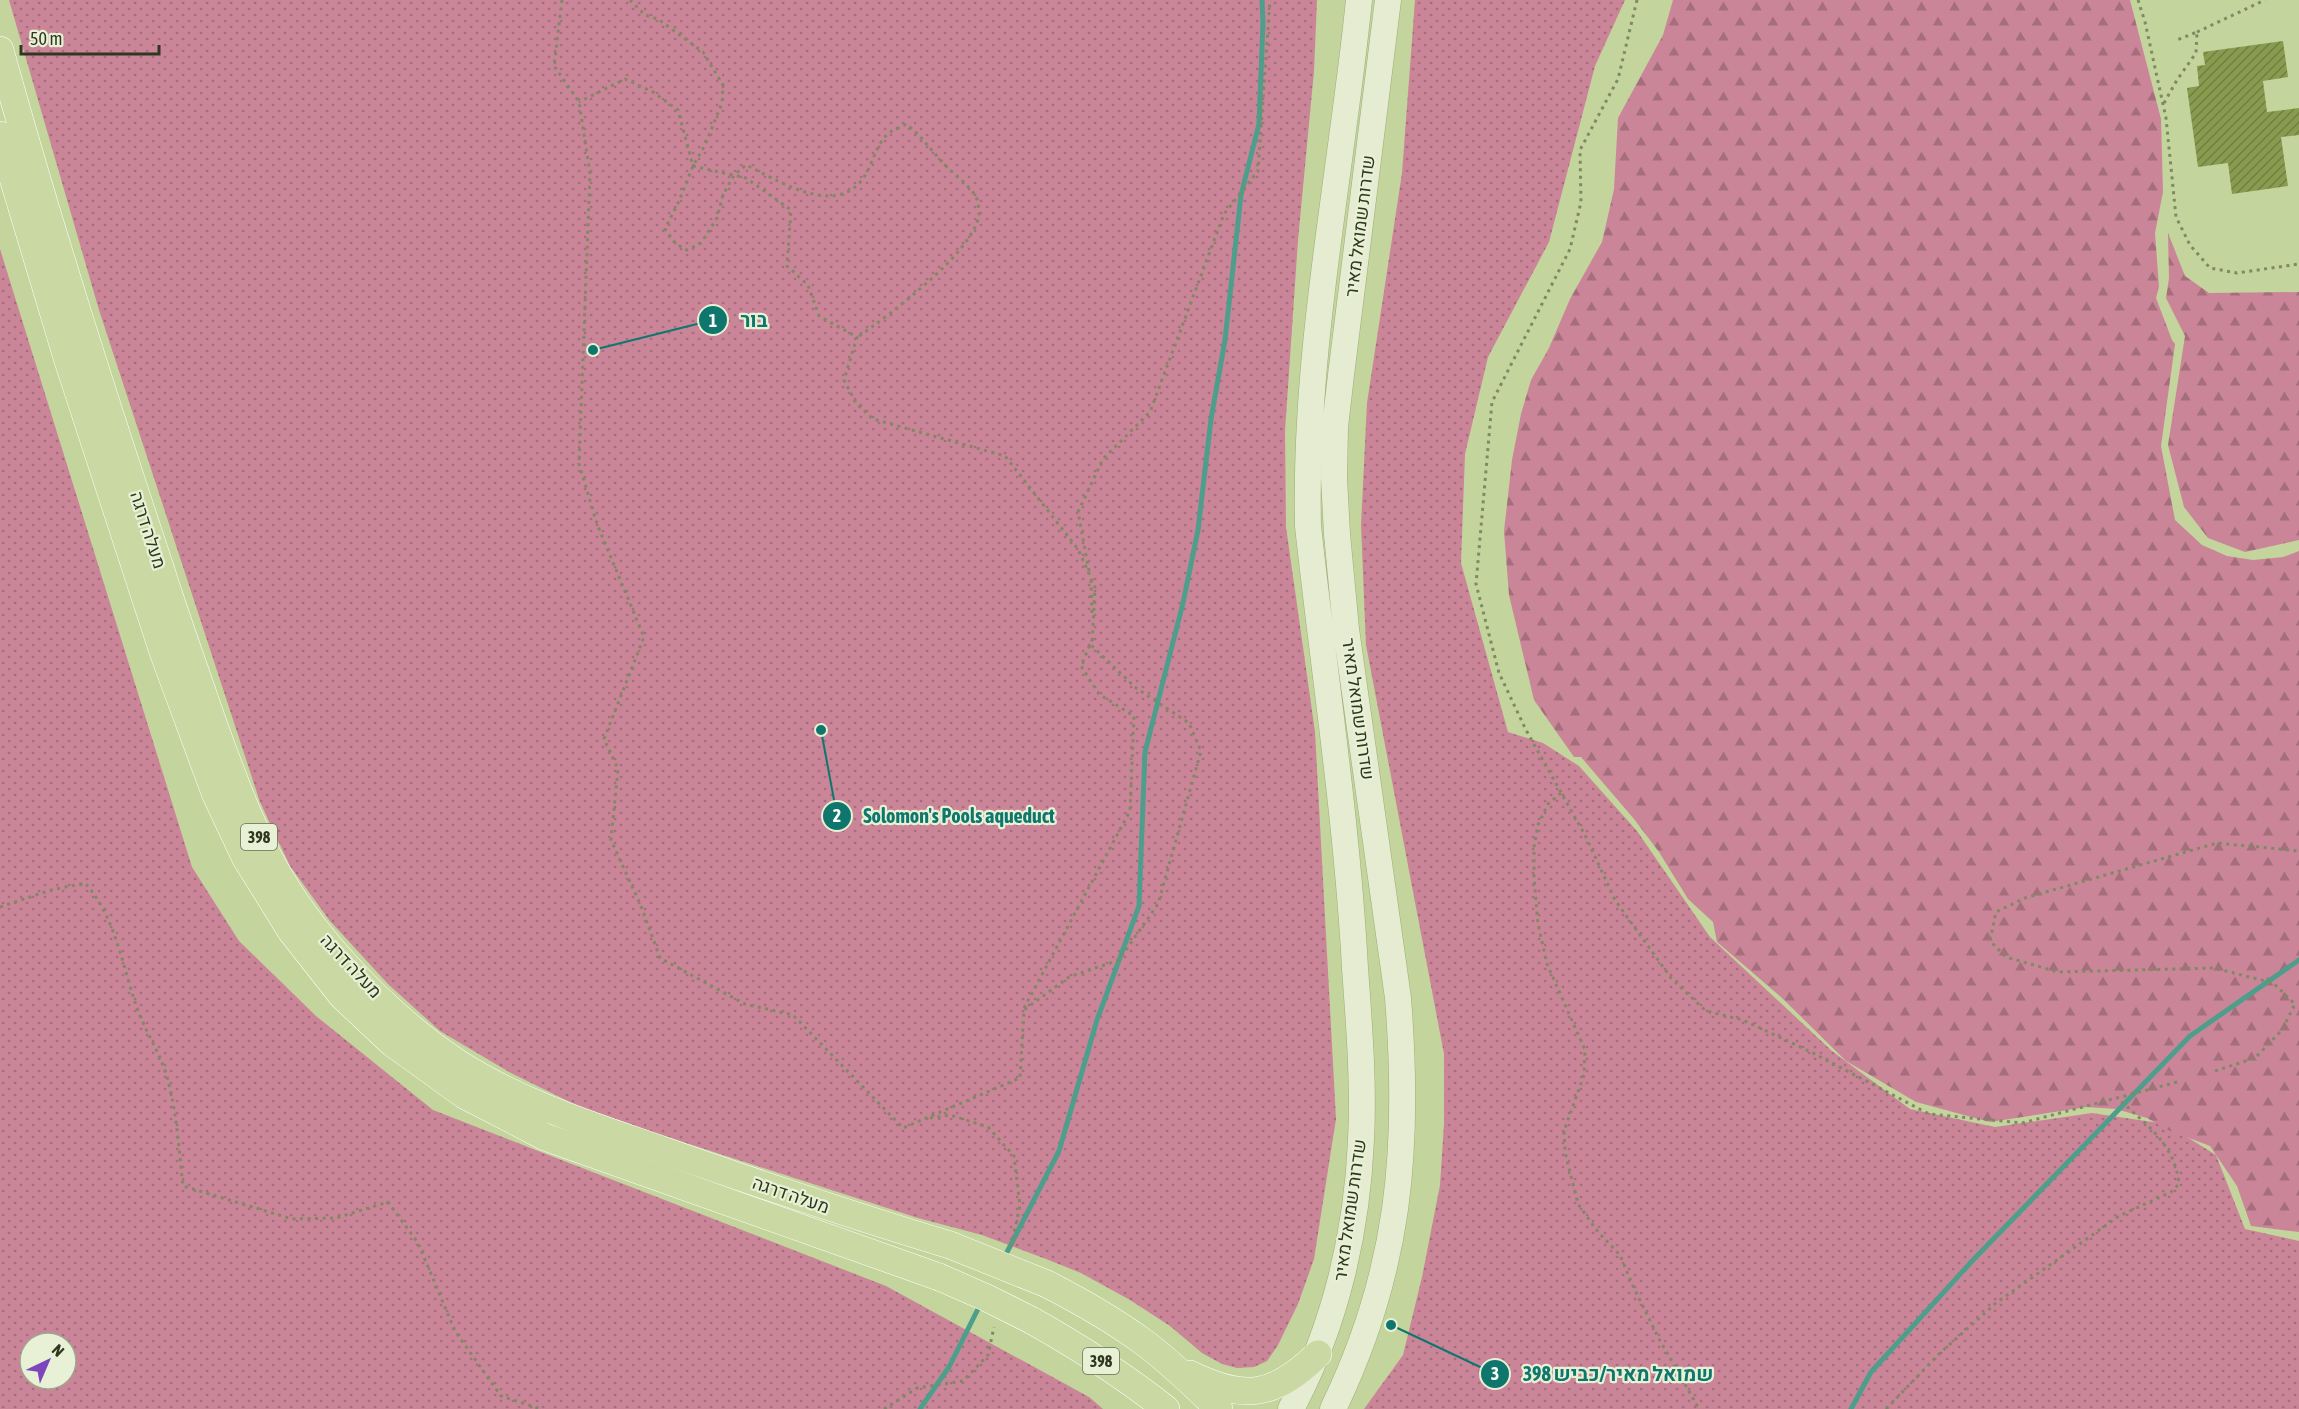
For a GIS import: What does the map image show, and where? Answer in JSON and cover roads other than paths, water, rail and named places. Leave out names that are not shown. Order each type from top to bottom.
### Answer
[{"type":"main road","name":"שדרות שמואל מאיר","points":[[1291,1409],[1318,1354],[1339,1290],[1350,1239],[1361,1138],[1360,1048],[1352,906],[1308,526],[1307,476],[1317,323],[1359,0]]},
{"type":"main road","name":"שדרות שמואל מאיר","points":[[1333,1409],[1369,1323],[1385,1268],[1394,1222],[1403,1110],[1398,998],[1346,628],[1336,534],[1334,478],[1335,428],[1388,0]]},
{"type":"main road","name":"מעלה דרגה","points":[[0,50],[90,354],[177,619],[247,813],[290,894],[321,935],[362,981],[413,1028],[456,1062],[499,1087],[564,1116],[831,1209],[950,1245],[1047,1284],[1094,1308],[1143,1342],[1175,1367],[1219,1409]]},
{"type":"main road","name":"מעלה דרגה","points":[[0,135],[68,361],[163,652],[215,793],[244,857],[291,931],[342,996],[392,1043],[464,1095],[545,1137],[939,1277],[987,1298],[1031,1320],[1102,1362],[1166,1409]]},
{"type":"main road","points":[[1175,1367],[1223,1388],[1259,1390],[1284,1383],[1318,1354]]},
{"type":"waterway","points":[[1003,1260],[1059,1151],[1097,1020],[1139,906],[1145,752],[1183,603],[1198,530],[1211,419],[1225,340],[1241,195],[1259,124],[1262,0]]},
{"type":"waterway","points":[[1851,1409],[1871,1372],[1973,1260],[2190,1036],[2299,960]]},
{"type":"waterway","points":[[920,1409],[949,1367],[981,1303]]},
{"type":"place","name":"בור","points":[[593,350]]},
{"type":"place","name":"Solomon's Pools aqueduct","points":[[821,730]]},
{"type":"place","name":"שמואל מאיר/כביש 398","points":[[1391,1325]]}]
